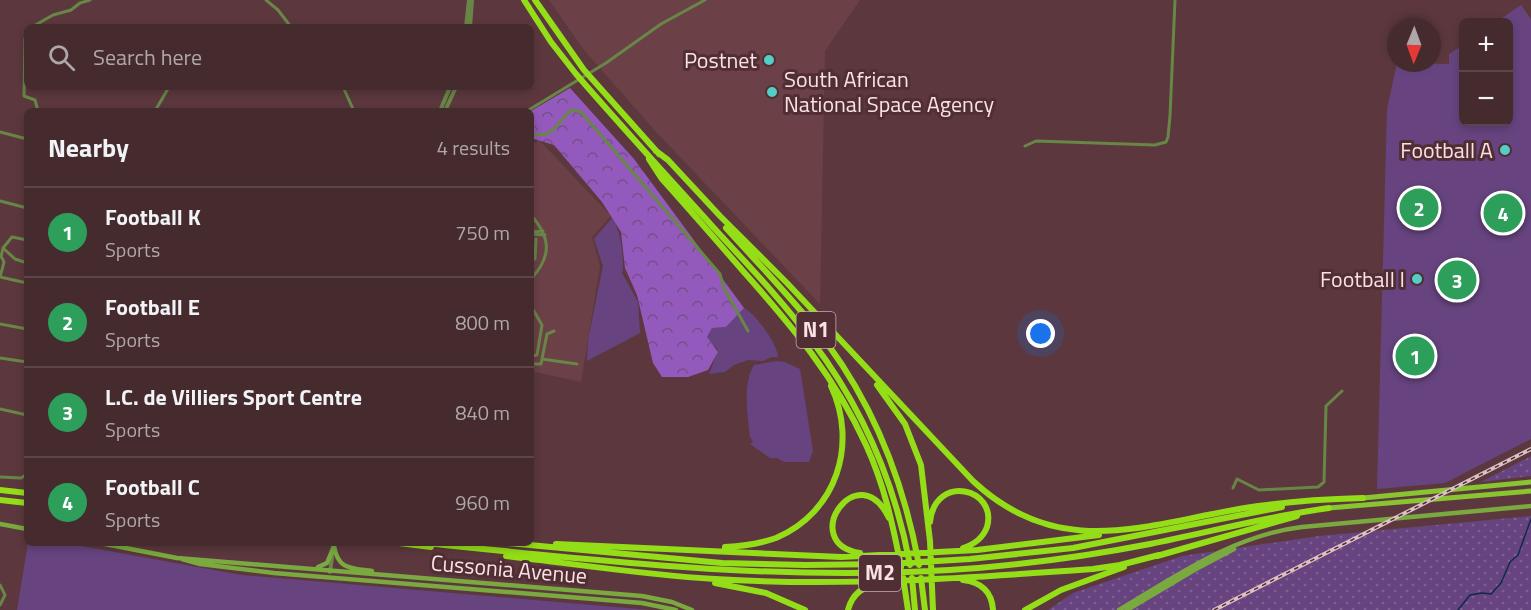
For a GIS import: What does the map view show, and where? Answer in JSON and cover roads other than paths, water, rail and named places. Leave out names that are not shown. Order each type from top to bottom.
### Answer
[{"type":"highway","name":"N1","points":[[524,0],[562,57],[780,300],[825,359],[869,435],[889,484],[906,546],[915,610]]},
{"type":"highway","name":"N1","points":[[535,0],[584,70],[813,325],[838,360],[886,448],[908,509],[923,588],[924,610]]},
{"type":"highway","points":[[656,151],[668,160],[973,481],[992,498],[1013,512],[1044,525],[1077,531],[1101,531],[1156,525]]},
{"type":"highway","points":[[646,153],[653,168],[809,349],[836,388],[866,446],[883,488],[897,542],[906,610]]},
{"type":"highway","points":[[840,340],[888,399],[911,437],[923,475],[934,610]]},
{"type":"highway","points":[[683,548],[742,546],[770,540],[788,532],[804,520],[826,496],[840,462],[843,424],[833,391],[809,349]]},
{"type":"highway","points":[[0,490],[24,493]]},
{"type":"highway","points":[[926,553],[958,549],[977,541],[987,525],[988,515],[983,503],[973,494],[962,491],[943,496],[932,513],[930,542]]},
{"type":"highway","points":[[897,542],[886,512],[872,498],[859,496],[849,498],[840,505],[835,513],[832,524],[834,533],[838,542],[847,549],[863,554],[900,554]]},
{"type":"highway","points":[[534,543],[683,548],[827,557],[926,553],[1034,544],[1259,506],[1363,498]]},
{"type":"highway","name":"M2","points":[[534,545],[722,563],[887,564],[970,559],[1063,549],[1270,509],[1363,498]]},
{"type":"highway","points":[[0,500],[24,503]]},
{"type":"highway","points":[[646,573],[778,582],[933,579],[1093,568],[1120,565],[1160,555],[1329,508]]},
{"type":"highway","name":"M2","points":[[454,546],[634,565],[708,570],[894,573],[980,567],[1081,556],[1277,516],[1329,508]]},
{"type":"highway","points":[[424,546],[646,573],[747,588],[773,595],[805,610]]},
{"type":"highway","points":[[1025,610],[1070,586],[1160,555]]},
{"type":"highway","points":[[933,579],[967,580],[978,584],[990,596],[993,610]]},
{"type":"highway","points":[[848,610],[852,598],[864,588],[874,584],[907,580]]},
{"type":"main road","name":"M2","points":[[1363,498],[1531,482]]},
{"type":"main road","name":"M2","points":[[1329,508],[1531,491]]},
{"type":"main road","points":[[1119,610],[1228,548],[1272,533],[1302,527],[1531,506]]},
{"type":"main road","points":[[0,524],[24,528]]},
{"type":"main road","points":[[1126,610],[1231,550],[1302,527]]},
{"type":"main road","name":"Cussonia Avenue","points":[[115,546],[225,568],[642,603],[676,610]]},
{"type":"main road","points":[[304,567],[324,566],[334,546]]},
{"type":"main road","points":[[334,546],[336,558],[343,566],[381,574]]},
{"type":"main road","name":"Cussonia Avenue","points":[[177,558],[642,597],[672,602],[692,610]]},
{"type":"street","points":[[37,24],[90,0]]},
{"type":"street","points":[[266,0],[278,10],[289,24]]},
{"type":"street","points":[[468,24],[471,0]]},
{"type":"street","points":[[532,108],[606,63],[661,24],[705,0]]},
{"type":"street","points":[[1025,146],[1036,141],[1155,145],[1166,142],[1170,116],[1175,0]]},
{"type":"street","points":[[24,90],[24,96],[35,100],[37,108]]},
{"type":"street","points":[[157,108],[167,90]]},
{"type":"street","points":[[344,90],[353,108]]},
{"type":"street","points":[[441,108],[449,90]]},
{"type":"street","points":[[446,108],[455,90]]},
{"type":"street","points":[[534,135],[549,135],[569,112],[572,110],[581,112],[720,274],[724,288],[748,332]]},
{"type":"street","points":[[0,132],[24,138]]},
{"type":"street","points":[[0,201],[24,207]]},
{"type":"street","points":[[534,220],[544,233],[546,247],[543,263],[534,275]]},
{"type":"street","points":[[534,233],[544,233]]},
{"type":"street","points":[[24,239],[12,237],[3,249],[1,257],[4,262],[0,277],[24,282]]},
{"type":"street","points":[[534,259],[536,239]]},
{"type":"street","points":[[3,249],[15,259],[24,262]]},
{"type":"street","points":[[534,311],[543,325],[537,355],[534,356]]},
{"type":"street","points":[[0,324],[24,328]]},
{"type":"street","points":[[534,365],[541,364],[547,334],[554,331]]},
{"type":"street","points":[[0,358],[24,362]]},
{"type":"street","points":[[542,359],[577,364]]},
{"type":"street","points":[[1233,488],[1237,479],[1260,490],[1318,487],[1324,482],[1326,406],[1342,391]]},
{"type":"street","points":[[0,409],[24,415]]},
{"type":"street","points":[[0,477],[24,476]]},
{"type":"street","points":[[329,578],[334,546]]},
{"type":"street","points":[[0,585],[5,595],[0,605]]},
{"type":"waterway","points":[[1458,610],[1470,595],[1491,594],[1501,583],[1510,562],[1518,555],[1531,519]]},
{"type":"railway","points":[[1214,610],[1531,449]]},
{"type":"place","name":"Postnet","points":[[769,60]]},
{"type":"place","name":"South African National Space Agency","points":[[772,92]]},
{"type":"place","name":"Football A","points":[[1505,150]]},
{"type":"place","name":"Football E","points":[[1419,208]]},
{"type":"place","name":"Football C","points":[[1503,213]]},
{"type":"place","name":"Football I","points":[[1417,279]]},
{"type":"place","name":"L.C. de Villiers Sport Centre","points":[[1457,280]]},
{"type":"place","name":"Football K","points":[[1415,356]]}]
